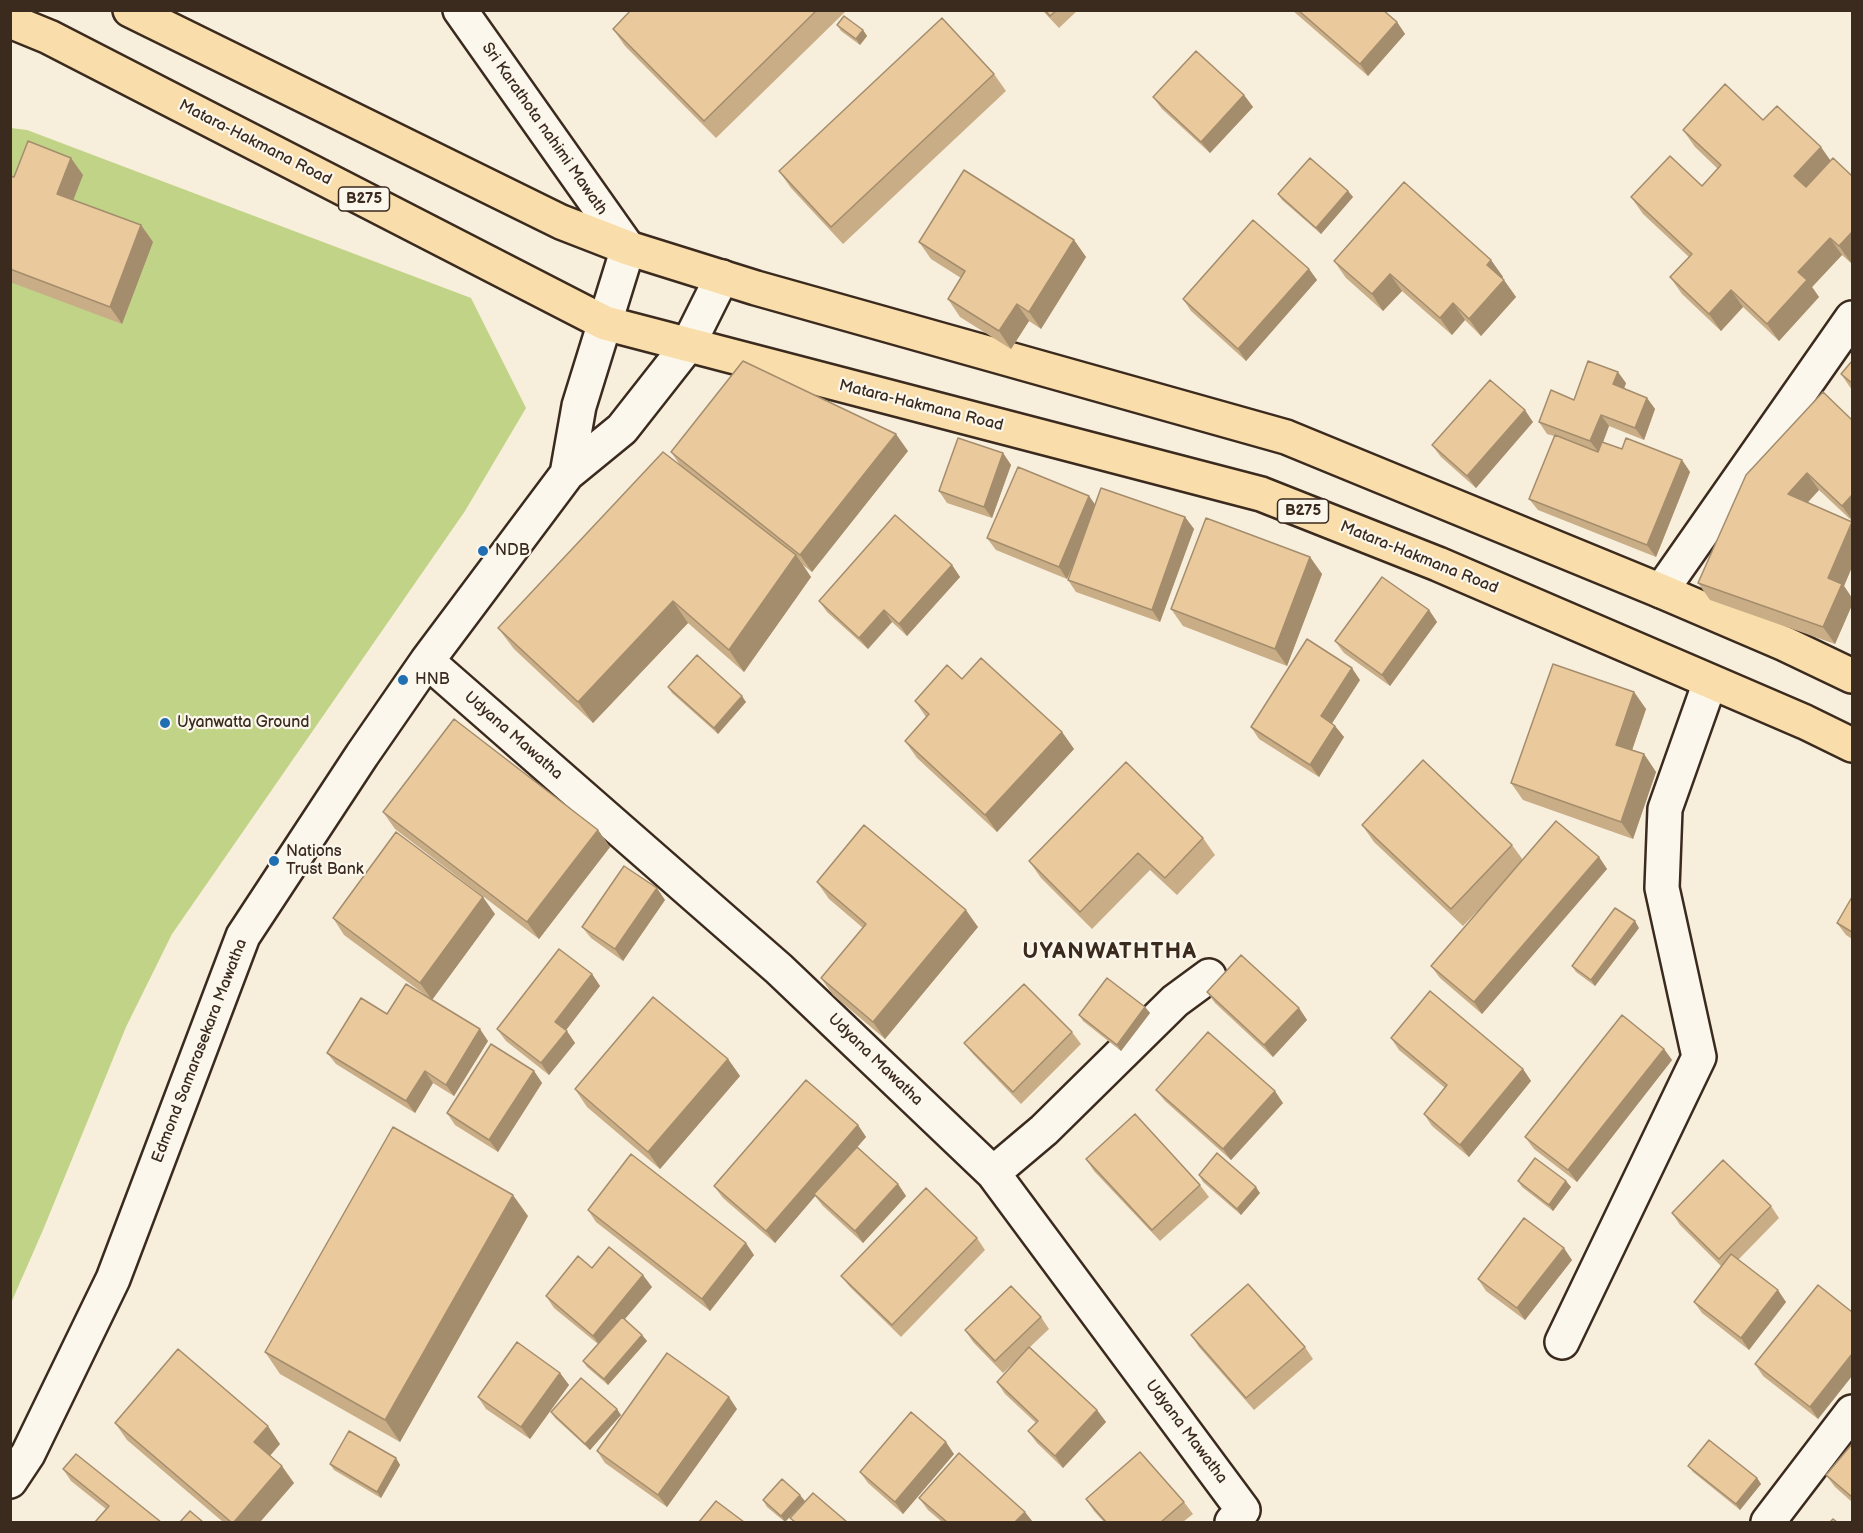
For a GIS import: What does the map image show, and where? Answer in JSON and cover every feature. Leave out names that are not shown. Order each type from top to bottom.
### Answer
[{"type":"main road","points":[[130,10],[561,222],[628,248],[722,278],[1286,437],[1661,591],[1785,644],[1852,676]]},
{"type":"main road","name":"Matara-Hakmana Road","points":[[10,21],[50,37],[605,323],[1261,494],[1438,564],[1804,722],[1852,745]]},
{"type":"street","name":"Sri Karathota nahimi Mawath","points":[[460,10],[628,248]]},
{"type":"street","name":"Edmond Samarasekara Mawatha","points":[[567,474],[579,406],[628,248]]},
{"type":"street","name":"Edmond Samarasekara Mawatha","points":[[10,1481],[28,1454],[113,1279],[243,936],[427,661],[567,474],[622,429],[688,345],[722,278]]},
{"type":"street","points":[[1661,591],[1852,318]]},
{"type":"street","name":"Udyana Mawatha","points":[[427,661],[779,969],[993,1173],[1244,1510],[1232,1522]]},
{"type":"street","points":[[1562,1342],[1698,1057],[1662,888],[1665,809],[1710,682]]},
{"type":"street","points":[[993,1173],[1044,1130],[1175,1001],[1209,976]]},
{"type":"street","points":[[1768,1522],[1852,1412]]},
{"type":"green space","name":"Uyanwatta Ground","points":[[11,128],[27,130],[471,298],[526,408],[465,511],[172,934],[126,1027],[11,1303]]},
{"type":"building","points":[[631,10],[817,10],[704,121],[613,29]]},
{"type":"building","points":[[1045,10],[1057,10],[1050,16]]},
{"type":"building","points":[[1298,10],[1383,10],[1397,22],[1360,64]]},
{"type":"building","points":[[844,16],[863,30],[856,39],[837,25]]},
{"type":"building","points":[[942,18],[994,74],[831,227],[779,171]]},
{"type":"building","points":[[1196,51],[1244,95],[1201,142],[1153,97]]},
{"type":"building","points":[[1725,84],[1763,120],[1777,106],[1821,147],[1794,176],[1806,187],[1833,158],[1852,176],[1852,232],[1839,246],[1830,238],[1798,272],[1807,280],[1767,324],[1731,290],[1709,314],[1670,277],[1692,254],[1631,197],[1670,156],[1702,186],[1721,165],[1683,130]]},
{"type":"building","points":[[28,141],[71,158],[57,194],[141,225],[110,307],[10,269],[10,176],[14,177]]},
{"type":"building","points":[[1310,158],[1348,191],[1316,228],[1278,194]]},
{"type":"building","points":[[964,170],[1074,240],[1029,312],[1017,304],[999,331],[948,299],[965,271],[919,242]]},
{"type":"building","points":[[1404,182],[1491,260],[1487,265],[1504,280],[1469,319],[1453,303],[1440,318],[1390,274],[1372,294],[1334,261]]},
{"type":"building","points":[[1253,220],[1309,269],[1238,349],[1183,299]]},
{"type":"building","points":[[743,361],[896,434],[800,555],[671,452]]},
{"type":"building","points":[[1588,361],[1618,372],[1613,384],[1647,398],[1635,428],[1601,415],[1590,441],[1539,422],[1551,390],[1574,400]]},
{"type":"building","points":[[1852,361],[1852,383],[1841,374]]},
{"type":"building","points":[[1490,380],[1525,410],[1467,476],[1432,445]]},
{"type":"building","points":[[1823,392],[1852,420],[1852,495],[1842,506],[1807,473],[1788,494],[1852,522],[1828,578],[1842,584],[1823,627],[1698,583],[1746,475]]},
{"type":"building","points":[[1555,435],[1598,452],[1602,442],[1622,449],[1626,438],[1682,460],[1647,545],[1529,499]]},
{"type":"building","points":[[958,438],[1003,453],[984,507],[939,491]]},
{"type":"building","points":[[663,452],[796,555],[729,650],[673,601],[578,702],[498,628]]},
{"type":"building","points":[[1018,467],[1089,496],[1059,567],[987,538]]},
{"type":"building","points":[[1101,488],[1185,517],[1152,610],[1068,580]]},
{"type":"building","points":[[895,515],[952,565],[899,624],[884,610],[859,638],[819,601]]},
{"type":"building","points":[[1206,518],[1310,557],[1275,649],[1171,609]]},
{"type":"building","points":[[1382,577],[1429,610],[1382,675],[1335,641]]},
{"type":"building","points":[[1307,639],[1352,668],[1321,716],[1335,726],[1310,765],[1251,727]]},
{"type":"building","points":[[697,655],[742,696],[714,728],[668,687]]},
{"type":"building","points":[[981,658],[1062,732],[985,815],[905,741],[929,714],[915,701],[947,665],[962,679]]},
{"type":"building","points":[[1553,664],[1634,692],[1616,745],[1644,754],[1621,822],[1511,783]]},
{"type":"building","points":[[454,719],[598,830],[527,922],[383,812]]},
{"type":"building","points":[[1423,760],[1512,845],[1451,909],[1362,825]]},
{"type":"building","points":[[1126,762],[1203,838],[1165,878],[1138,853],[1080,912],[1029,861]]},
{"type":"building","points":[[1556,821],[1599,857],[1474,1002],[1431,966]]},
{"type":"building","points":[[864,825],[966,910],[873,1022],[821,978],[866,924],[817,882]]},
{"type":"building","points":[[396,832],[483,897],[420,983],[333,918]]},
{"type":"building","points":[[624,866],[657,888],[615,949],[582,927]]},
{"type":"building","points":[[1852,897],[1852,932],[1837,923]]},
{"type":"building","points":[[1615,908],[1635,921],[1591,980],[1572,966]]},
{"type":"building","points":[[559,949],[592,974],[555,1022],[567,1031],[541,1063],[497,1029]]},
{"type":"building","points":[[1241,955],[1299,1008],[1264,1045],[1207,992]]},
{"type":"building","points":[[1107,978],[1145,1007],[1117,1045],[1079,1015]]},
{"type":"building","points":[[406,984],[480,1029],[446,1085],[425,1071],[406,1101],[327,1053],[361,998],[387,1014]]},
{"type":"building","points":[[1024,984],[1072,1032],[1013,1092],[964,1043]]},
{"type":"building","points":[[1430,991],[1523,1069],[1460,1145],[1424,1114],[1447,1085],[1391,1038]]},
{"type":"building","points":[[653,997],[728,1059],[648,1152],[575,1089]]},
{"type":"building","points":[[1622,1015],[1664,1049],[1568,1170],[1525,1137]]},
{"type":"building","points":[[1208,1032],[1275,1091],[1223,1149],[1156,1090]]},
{"type":"building","points":[[491,1044],[534,1071],[489,1140],[447,1113]]},
{"type":"building","points":[[806,1080],[858,1125],[766,1231],[714,1186]]},
{"type":"building","points":[[1135,1114],[1200,1185],[1152,1230],[1086,1159]]},
{"type":"building","points":[[393,1127],[513,1195],[385,1420],[265,1352]]},
{"type":"building","points":[[857,1147],[898,1184],[855,1231],[814,1194]]},
{"type":"building","points":[[1217,1153],[1256,1187],[1237,1209],[1199,1175]]},
{"type":"building","points":[[631,1154],[746,1243],[702,1299],[588,1210]]},
{"type":"building","points":[[1535,1158],[1566,1181],[1549,1205],[1518,1181]]},
{"type":"building","points":[[1723,1160],[1771,1206],[1719,1259],[1672,1213]]},
{"type":"building","points":[[926,1188],[977,1238],[892,1325],[841,1276]]},
{"type":"building","points":[[1524,1218],[1564,1248],[1517,1308],[1478,1279]]},
{"type":"building","points":[[609,1247],[643,1275],[593,1336],[546,1296],[578,1256],[592,1268]]},
{"type":"building","points":[[1731,1254],[1778,1290],[1741,1338],[1694,1302]]},
{"type":"building","points":[[1248,1284],[1305,1347],[1246,1398],[1191,1335]]},
{"type":"building","points":[[1818,1285],[1852,1312],[1852,1354],[1810,1407],[1755,1364]]},
{"type":"building","points":[[1011,1286],[1041,1317],[995,1361],[965,1330]]},
{"type":"building","points":[[622,1317],[642,1335],[604,1379],[583,1361]]},
{"type":"building","points":[[517,1342],[560,1373],[521,1427],[478,1397]]},
{"type":"building","points":[[1029,1347],[1097,1410],[1055,1456],[1028,1431],[1038,1421],[997,1382]]},
{"type":"building","points":[[178,1349],[268,1426],[254,1442],[282,1466],[234,1522],[231,1522],[115,1423]]},
{"type":"building","points":[[667,1353],[729,1397],[658,1495],[597,1451]]},
{"type":"building","points":[[581,1378],[617,1409],[585,1444],[551,1412]]},
{"type":"building","points":[[911,1412],[946,1442],[895,1502],[860,1472]]},
{"type":"building","points":[[349,1431],[396,1458],[377,1492],[330,1464]]},
{"type":"building","points":[[1709,1440],[1757,1478],[1736,1504],[1688,1466]]},
{"type":"building","points":[[1852,1444],[1852,1497],[1826,1475]]},
{"type":"building","points":[[1140,1452],[1184,1502],[1161,1522],[1106,1522],[1086,1499]]},
{"type":"building","points":[[959,1453],[1025,1512],[1015,1522],[947,1522],[919,1498]]},
{"type":"building","points":[[76,1454],[161,1522],[95,1522],[109,1506],[63,1469]]},
{"type":"building","points":[[782,1479],[800,1495],[781,1516],[763,1500]]},
{"type":"building","points":[[813,1493],[847,1522],[795,1522],[790,1518]]},
{"type":"building","points":[[716,1501],[744,1522],[699,1522]]},
{"type":"building","points":[[190,1511],[203,1522],[180,1522]]},
{"type":"place","name":"NDB","points":[[483,551]]},
{"type":"place","name":"HNB","points":[[403,680]]},
{"type":"place","name":"Uyanwatta Ground","points":[[165,723]]},
{"type":"place","name":"Nations Trust Bank","points":[[274,861]]},
{"type":"district","name":"UYANWATHTHA","points":[[1110,952]]}]
